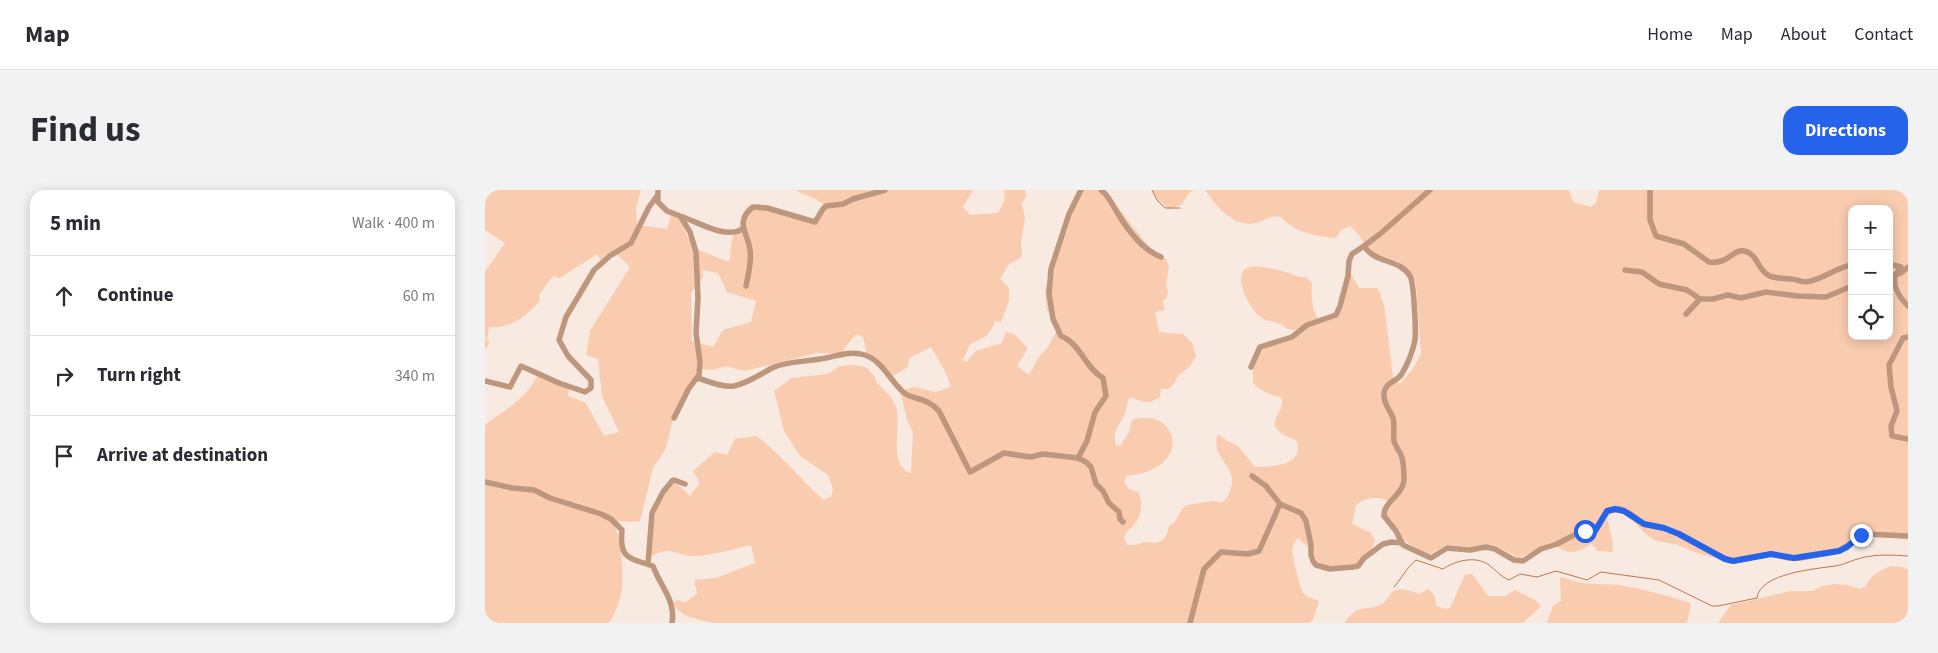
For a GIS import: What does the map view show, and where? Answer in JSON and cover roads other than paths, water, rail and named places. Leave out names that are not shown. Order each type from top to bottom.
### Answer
[{"type":"street","points":[[746,286],[750,251],[747,238],[742,229],[744,218],[753,208],[767,208],[815,222],[827,206],[843,204],[853,198],[885,190]]},
{"type":"street","points":[[1078,458],[1087,441],[1095,412],[1106,396],[1106,388],[1103,378],[1096,374],[1076,346],[1061,336],[1053,319],[1049,282],[1051,269],[1069,214],[1081,190]]},
{"type":"street","points":[[1101,190],[1110,199],[1129,229],[1151,253],[1161,257]]},
{"type":"street","points":[[1251,367],[1260,347],[1292,337],[1307,325],[1335,315],[1341,306],[1352,254],[1380,234],[1430,190]]},
{"type":"street","points":[[1650,190],[1650,220],[1656,236],[1684,244],[1709,262],[1726,260],[1736,251],[1744,251],[1753,255],[1766,274],[1781,279],[1803,282],[1823,277],[1833,273],[1842,265],[1848,265]]},
{"type":"street","points":[[658,193],[658,202],[664,208],[698,225],[731,233],[742,229]]},
{"type":"street","points":[[485,382],[510,387],[521,366],[529,368],[538,375],[585,392],[591,388],[591,380],[568,356],[559,340],[566,317],[594,270],[611,255],[631,243],[658,193]]},
{"type":"street","points":[[674,418],[689,388],[697,378],[700,362],[696,333],[696,252],[690,232],[680,216]]},
{"type":"street","points":[[1364,246],[1378,259],[1392,262],[1403,268],[1409,274],[1413,283],[1415,339],[1402,374],[1396,381],[1389,383],[1383,395],[1393,417],[1395,442],[1401,455],[1404,483],[1401,491],[1386,506],[1383,513],[1385,520],[1396,531],[1406,548],[1428,558],[1433,558],[1451,547],[1467,550],[1486,547],[1495,549],[1514,560],[1523,561],[1541,549],[1557,544],[1580,532],[1595,531],[1607,511],[1615,509],[1629,513],[1644,524],[1664,528],[1679,534],[1725,559],[1733,561],[1771,554],[1794,558],[1839,551],[1865,534],[1908,536]]},
{"type":"street","points":[[1893,265],[1901,267],[1893,276]]},
{"type":"street","points":[[1893,276],[1905,271],[1908,267]]},
{"type":"street","points":[[1625,270],[1642,272],[1659,284],[1669,288],[1687,290],[1700,299],[1713,299],[1728,295],[1741,298],[1766,292],[1826,297],[1848,288]]},
{"type":"street","points":[[1893,276],[1898,295],[1908,306]]},
{"type":"street","points":[[1686,314],[1700,299]]},
{"type":"street","points":[[1908,338],[1903,338],[1891,359],[1889,370],[1893,401],[1897,411],[1891,426],[1892,436],[1908,438]]},
{"type":"street","points":[[697,378],[726,386],[735,386],[758,377],[772,368],[791,362],[821,359],[835,355],[853,354],[865,356],[877,363],[904,394],[932,403],[939,411],[970,472],[1004,453],[1029,457],[1043,454],[1078,458],[1091,467],[1096,484],[1103,491],[1109,503],[1119,512],[1120,519],[1123,522]]},
{"type":"street","points":[[1252,476],[1266,486],[1280,504],[1301,513],[1306,521],[1310,535],[1313,561],[1322,568],[1353,568],[1358,566],[1364,558],[1383,544],[1392,542],[1402,543]]},
{"type":"street","points":[[648,564],[652,513],[671,480],[685,484]]},
{"type":"street","points":[[485,482],[512,488],[534,490],[550,498],[601,514],[615,522],[622,530],[623,551],[627,557],[653,566],[658,579],[667,592],[673,614],[671,623]]},
{"type":"street","points":[[1190,623],[1204,569],[1221,552],[1248,554],[1259,551],[1262,548],[1280,504]]},
{"type":"waterway","points":[[1152,190],[1157,200],[1165,208],[1180,208]]},
{"type":"waterway","points":[[1394,587],[1416,560],[1443,569],[1465,560],[1478,560],[1489,565],[1509,580],[1520,574],[1537,577],[1556,571],[1587,580],[1601,572],[1659,580],[1712,606],[1718,606],[1757,598],[1760,590],[1768,583],[1790,574],[1838,565],[1867,557],[1885,555],[1908,556]]}]
